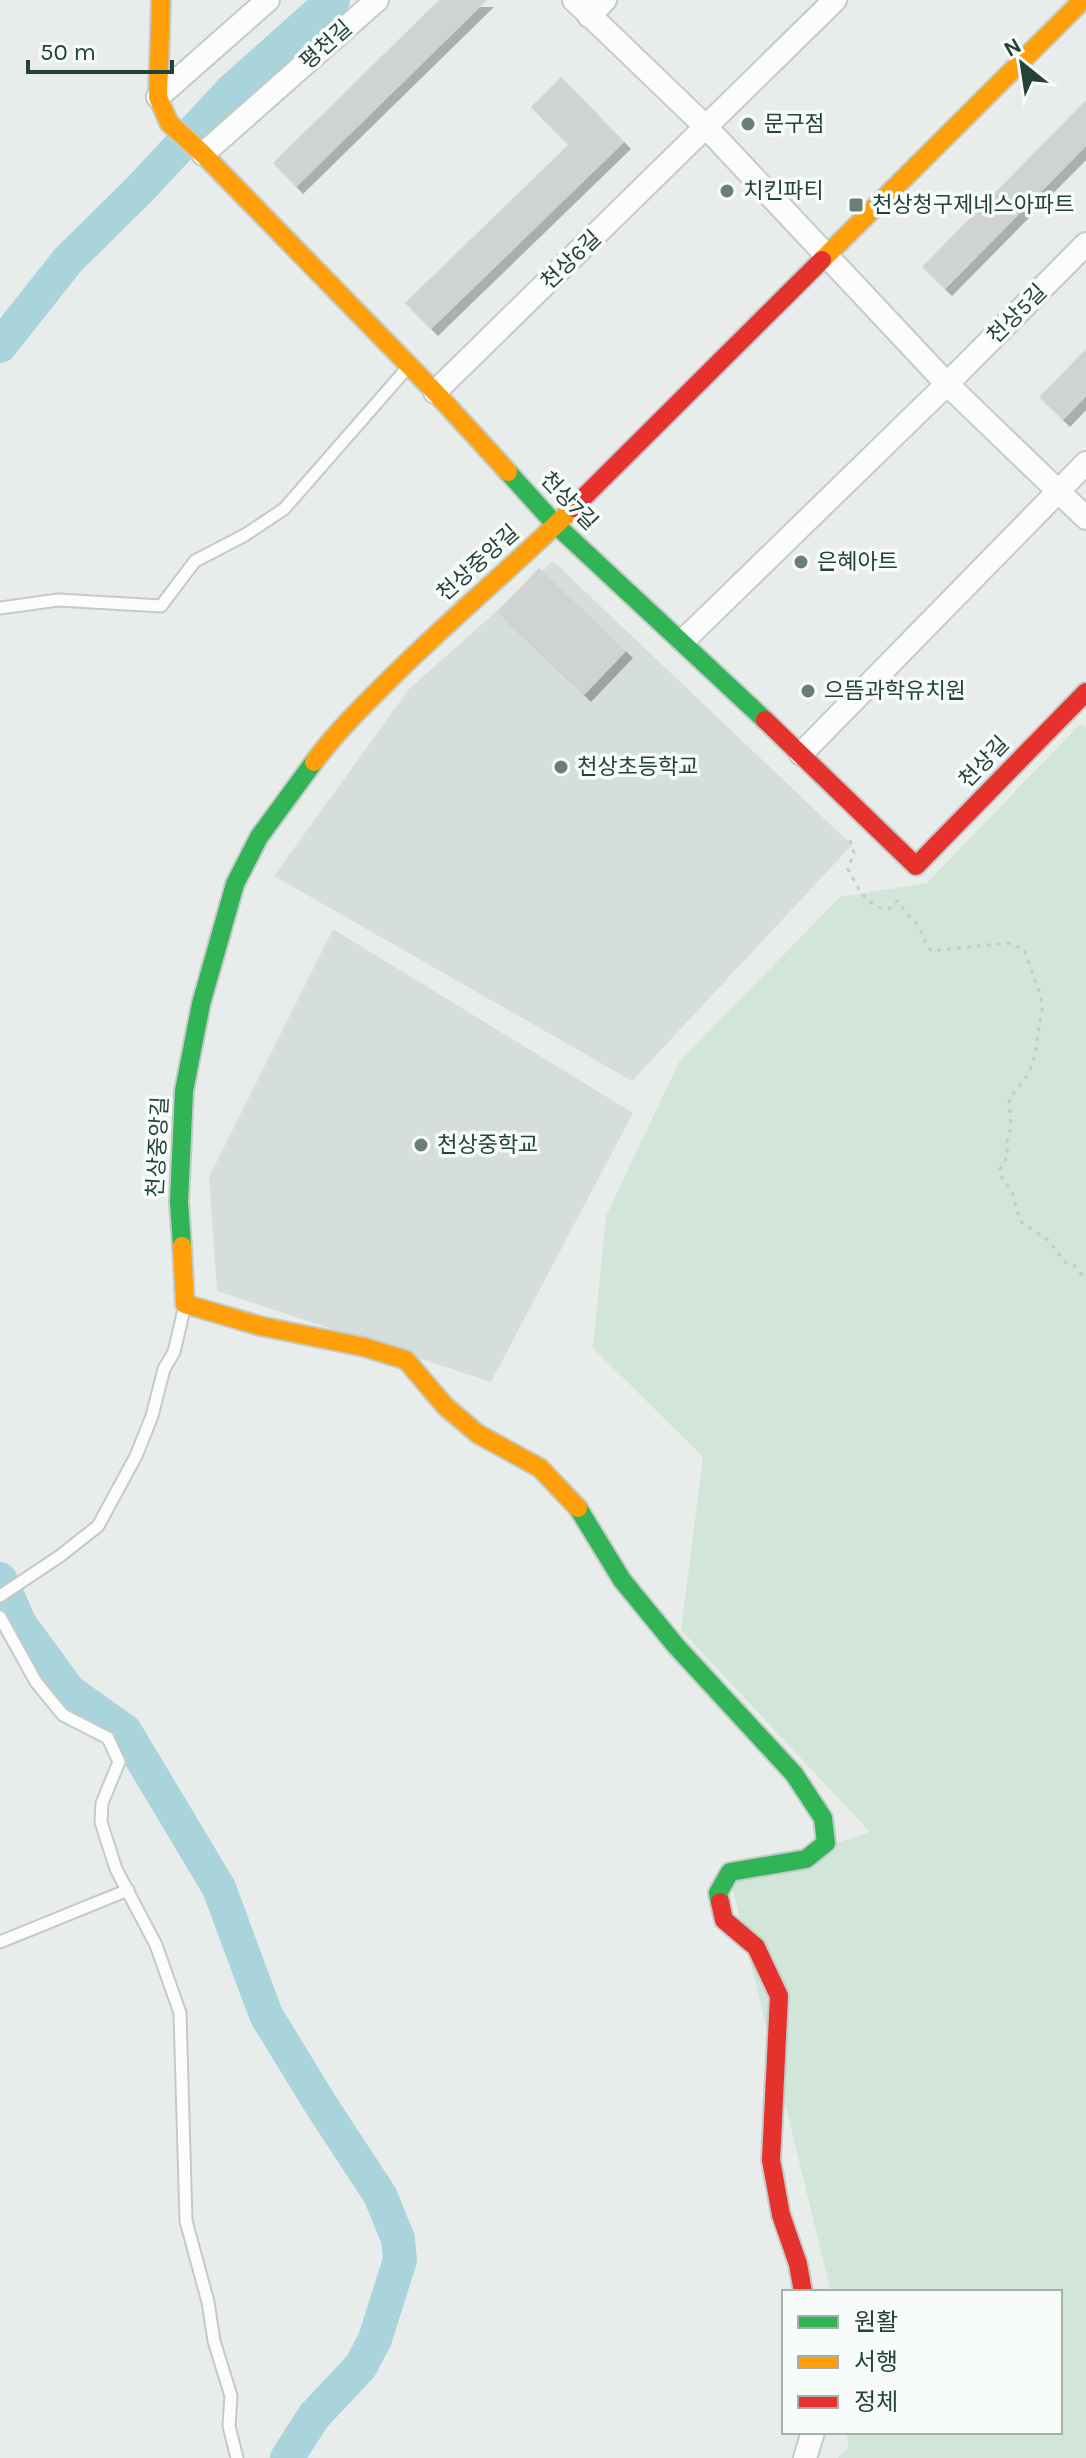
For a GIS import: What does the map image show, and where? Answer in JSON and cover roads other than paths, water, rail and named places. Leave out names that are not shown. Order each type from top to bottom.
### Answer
[{"type":"street","points":[[158,97],[161,0]]},
{"type":"street","points":[[158,97],[268,0]]},
{"type":"street","name":"평천길","points":[[199,151],[377,0]]},
{"type":"street","points":[[707,128],[835,0]]},
{"type":"street","name":"천상중앙길","points":[[185,1304],[179,1202],[184,1091],[201,1004],[235,884],[259,837],[334,735],[434,635],[524,556],[1083,0]]},
{"type":"street","points":[[590,5],[947,384],[1086,518]]},
{"type":"street","name":"천상7길","points":[[158,97],[169,123],[410,365],[555,524],[683,641],[916,866]]},
{"type":"street","name":"천상6길","points":[[435,392],[707,128]]},
{"type":"street","name":"천상5길","points":[[947,384],[1086,244]]},
{"type":"street","points":[[683,641],[947,384]]},
{"type":"street","points":[[801,754],[1086,463]]},
{"type":"street","name":"천상길","points":[[916,866],[1086,692]]},
{"type":"street","points":[[185,1304],[260,1326],[364,1347],[406,1360],[445,1406],[478,1434],[540,1468],[578,1508],[622,1580],[676,1646],[794,1774],[823,1818],[826,1843],[806,1859],[730,1872],[718,1893],[724,1920],[756,1947],[779,1996],[771,2160],[781,2215],[798,2264],[803,2290]]},
{"type":"street","points":[[805,2458],[812,2434]]},
{"type":"lane","points":[[0,608],[58,600],[161,606],[195,561],[245,535],[284,509],[410,365]]},
{"type":"lane","points":[[0,1596],[98,1526],[111,1506],[152,1416],[164,1369],[174,1352],[185,1304]]},
{"type":"lane","points":[[0,1617],[36,1682],[63,1715],[108,1738],[119,1762],[102,1803],[101,1822],[116,1869],[156,1945],[180,2013],[186,2221],[208,2302],[214,2341],[231,2396],[229,2426],[237,2458]]},
{"type":"lane","points":[[0,1942],[128,1890]]},
{"type":"waterway","points":[[0,346],[68,260],[141,188],[231,91],[333,0]]},
{"type":"waterway","points":[[0,1579],[20,1624],[69,1691],[125,1731],[219,1888],[266,2015],[380,2195],[398,2239],[400,2260],[375,2339],[361,2366],[314,2416],[287,2458]]},
{"type":"place","name":"문구점","points":[[748,124]]},
{"type":"place","name":"치킨파티","points":[[727,191]]},
{"type":"place","name":"천상청구제네스아파트","points":[[856,205]]},
{"type":"place","name":"은혜아트","points":[[801,562]]},
{"type":"place","name":"으뜸과학유치원","points":[[808,691]]},
{"type":"place","name":"천상초등학교","points":[[561,767]]},
{"type":"place","name":"천상중학교","points":[[421,1145]]}]
